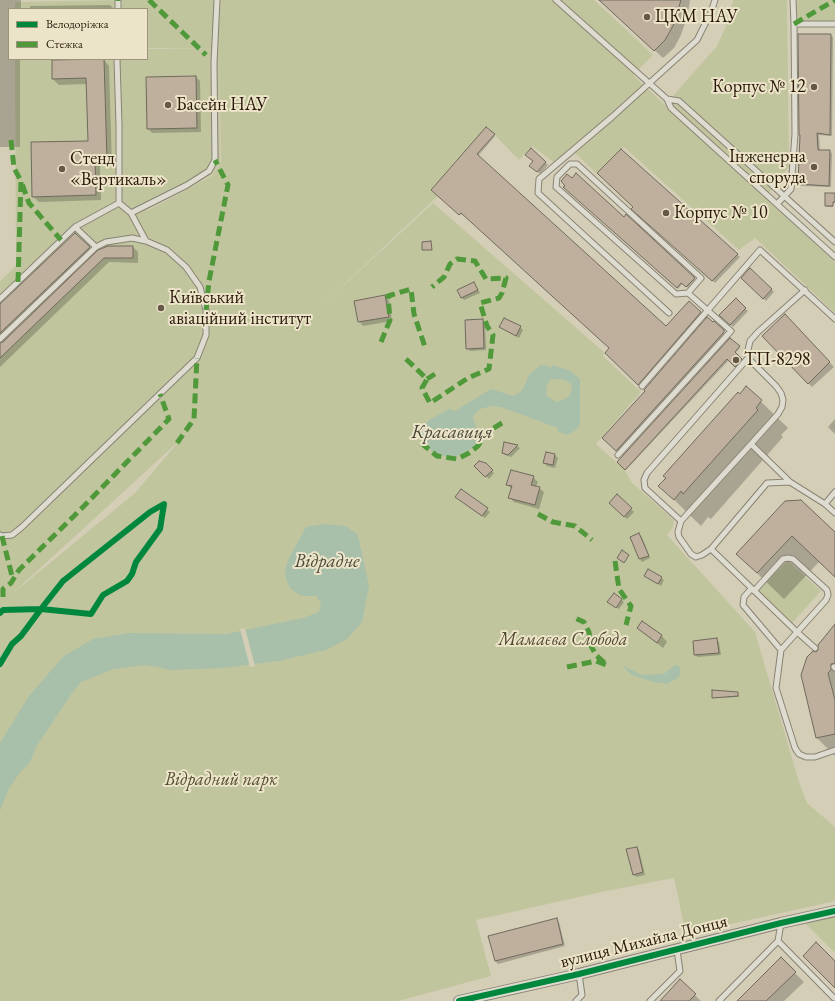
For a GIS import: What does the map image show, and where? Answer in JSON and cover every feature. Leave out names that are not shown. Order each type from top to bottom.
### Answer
[{"type":"street","name":"вулиця Михайла Донця","points":[[459,1001],[480,999],[781,923],[835,911]]},
{"type":"lane","points":[[131,213],[198,178],[209,171],[215,160],[214,63],[217,0]]},
{"type":"lane","points":[[556,0],[650,83],[667,99],[671,108],[835,257]]},
{"type":"lane","points":[[669,313],[538,193],[539,179],[650,83],[697,40],[711,12],[715,0]]},
{"type":"lane","points":[[777,204],[791,188],[793,167],[795,134],[793,0]]},
{"type":"lane","points":[[118,1],[118,8]]},
{"type":"lane","points":[[794,24],[835,24]]},
{"type":"lane","points":[[117,60],[120,125],[119,203]]},
{"type":"lane","points":[[667,99],[679,101],[835,242]]},
{"type":"lane","points":[[618,455],[730,331],[688,293],[676,294],[556,187],[558,177],[570,164],[577,164],[701,278],[688,293]]},
{"type":"lane","points":[[119,203],[131,213],[146,241]]},
{"type":"lane","points":[[0,299],[75,227],[119,203]]},
{"type":"lane","points":[[75,227],[96,247]]},
{"type":"lane","points":[[0,339],[96,247],[106,242],[132,238],[146,241],[167,250],[186,266],[200,287],[206,310],[206,335],[197,358],[22,527],[12,535],[0,535]]},
{"type":"lane","points":[[642,386],[760,250],[835,319]]},
{"type":"lane","points":[[682,521],[646,488],[644,480],[646,473],[748,358],[750,341],[805,290]]},
{"type":"lane","points":[[748,358],[781,393],[783,400],[782,407],[778,414],[682,521],[678,532],[679,538],[691,554],[696,557],[711,549],[767,483],[790,482]]},
{"type":"lane","points":[[751,444],[790,482],[825,504],[835,513]]},
{"type":"lane","points":[[825,504],[835,492]]},
{"type":"lane","points":[[711,549],[815,648]]},
{"type":"lane","points":[[781,650],[743,605],[742,601],[744,597],[784,559],[788,558],[793,559],[827,590],[828,595],[826,600],[781,650],[776,688],[795,748],[799,754],[806,757],[815,757],[835,750]]},
{"type":"lane","points":[[719,1001],[778,941],[781,923]]},
{"type":"lane","points":[[778,941],[833,999]]},
{"type":"lane","points":[[650,1001],[680,971],[677,950]]},
{"type":"lane","points":[[576,1001],[582,995],[579,974]]},
{"type":"green space","points":[[121,0],[121,8],[15,8],[15,2]]},
{"type":"green space","points":[[122,0],[594,0],[653,55],[633,75],[665,105],[717,46],[728,22],[733,0],[787,0],[789,167],[765,198],[835,262],[835,313],[755,238],[739,250],[624,147],[596,173],[575,153],[559,166],[532,146],[519,160],[487,127],[431,190],[438,196],[318,309],[433,203],[605,353],[603,356],[641,392],[596,444],[625,470],[631,482],[674,520],[672,529],[667,535],[755,632],[799,782],[807,803],[835,827],[835,901],[686,934],[674,878],[606,891],[476,920],[491,976],[398,1001],[0,1001],[0,281],[16,266],[15,60],[148,60],[148,49],[214,49],[148,48],[148,8],[122,8]],"holes":[[[219,49],[221,161],[213,175],[147,211],[145,221],[147,210],[213,174],[220,161]],[[180,440],[135,493],[12,594]]]},
{"type":"green space","points":[[793,0],[835,0],[835,24],[794,24]]},
{"type":"green space","points":[[788,561],[821,591],[792,623],[758,590]]},
{"type":"green space","points":[[835,915],[835,953],[803,921]]},
{"type":"water","name":"Красавиця","points":[[541,365],[549,366],[550,369],[553,365],[569,370],[580,379],[580,424],[576,430],[568,435],[558,432],[558,428],[501,407],[492,406],[480,409],[473,416],[478,439],[476,445],[466,452],[453,457],[437,455],[426,446],[417,433],[429,420],[449,409],[455,411],[491,389],[513,396],[519,393],[523,389],[529,375]],"holes":[[[551,379],[565,380],[571,384],[572,390],[569,396],[556,402],[546,395],[547,385]]]},
{"type":"water","name":"Відрадне","points":[[324,524],[346,526],[358,535],[369,586],[362,622],[347,639],[326,650],[278,661],[223,668],[171,670],[146,665],[114,669],[81,682],[36,747],[29,764],[22,770],[9,788],[0,811],[0,743],[29,696],[64,656],[93,639],[129,633],[226,634],[303,618],[319,612],[321,603],[316,596],[301,596],[291,589],[287,582],[285,572],[288,560],[306,527]]},
{"type":"water","points":[[622,665],[642,675],[664,674],[675,665],[679,666],[681,672],[678,678],[667,684],[654,682],[632,675]]},
{"type":"pier","points":[[245,628],[255,666],[250,667],[240,629]]},
{"type":"building","name":"ЦКМ НАУ","points":[[599,0],[681,0],[673,26],[665,40],[654,51]]},
{"type":"building","name":"Корпус № 12","points":[[798,34],[831,34],[830,135],[817,133],[818,150],[830,150],[829,186],[798,184],[800,135]]},
{"type":"building","points":[[52,60],[104,60],[107,160],[95,161],[96,195],[32,197],[31,142],[88,141],[86,78],[52,79]]},
{"type":"building","name":"Басейн НАУ","points":[[196,76],[197,128],[147,129],[146,77]]},
{"type":"building","points":[[486,127],[495,134],[477,154],[666,326],[689,301],[701,312],[638,385],[605,353],[609,348],[461,213],[459,215],[431,190]]},
{"type":"building","points":[[531,148],[546,162],[537,172],[529,166],[533,161],[525,155]]},
{"type":"building","name":"Корпус № 10","points":[[621,149],[738,254],[712,281],[631,209],[633,207],[597,173]]},
{"type":"building","points":[[576,173],[624,217],[626,214],[695,278],[686,287],[681,283],[677,288],[563,187],[565,186],[561,181],[567,174],[572,178]]},
{"type":"building","points":[[825,193],[835,193],[835,202],[833,202],[833,206],[825,206]]},
{"type":"building","points":[[75,233],[90,247],[0,333],[0,304]]},
{"type":"building","points":[[431,241],[432,250],[422,250],[422,242]]},
{"type":"building","points":[[108,246],[133,246],[133,258],[104,258],[0,358],[0,343],[3,342],[98,250]]},
{"type":"building","points":[[750,268],[772,289],[763,299],[741,278]]},
{"type":"building","points":[[474,282],[478,290],[461,298],[457,290]]},
{"type":"building","points":[[385,295],[389,317],[358,322],[354,301]]},
{"type":"building","points":[[736,298],[746,308],[730,325],[719,315]]},
{"type":"building","points":[[785,314],[830,362],[808,384],[762,336]]},
{"type":"building","points":[[707,317],[713,322],[714,321],[724,330],[724,332],[616,451],[602,438],[645,391],[644,390]]},
{"type":"building","points":[[504,318],[521,326],[516,336],[499,327]]},
{"type":"building","points":[[483,319],[484,348],[466,349],[465,320]]},
{"type":"building","points":[[730,338],[740,346],[735,352],[742,359],[735,367],[727,359],[625,470],[617,462]]},
{"type":"building","points":[[746,386],[762,400],[756,408],[758,410],[683,494],[681,491],[674,500],[658,486],[666,478],[663,476],[738,392],[740,394]]},
{"type":"building","points":[[504,442],[518,445],[508,455],[502,453]]},
{"type":"building","points":[[546,452],[555,454],[553,465],[543,463]]},
{"type":"building","points":[[479,461],[486,463],[493,470],[485,477],[474,466]]},
{"type":"building","points":[[511,470],[534,476],[531,485],[540,487],[535,505],[508,498],[512,486],[506,485]]},
{"type":"building","points":[[461,489],[488,508],[482,516],[455,497]]},
{"type":"building","points":[[617,494],[632,508],[624,517],[609,503]]},
{"type":"building","points":[[801,500],[835,532],[835,577],[792,536],[757,573],[736,554],[785,501]]},
{"type":"building","points":[[639,533],[649,556],[639,559],[630,537]]},
{"type":"building","points":[[622,550],[629,555],[624,563],[617,558]]},
{"type":"building","points":[[648,569],[662,577],[658,584],[644,576]]},
{"type":"building","points":[[614,593],[622,599],[616,608],[607,602]]},
{"type":"building","points":[[642,621],[662,635],[657,643],[637,628]]},
{"type":"building","points":[[835,624],[835,663],[831,664],[831,670],[828,673],[835,700],[835,734],[816,738],[801,675],[807,657],[813,651],[816,652],[818,650],[818,645]]},
{"type":"building","points":[[717,638],[719,653],[694,655],[693,641]]},
{"type":"building","points":[[712,690],[738,692],[738,696],[712,698]]},
{"type":"building","points":[[637,847],[643,872],[633,875],[626,849]]},
{"type":"building","points":[[557,918],[563,944],[495,961],[488,936]]},
{"type":"building","points":[[816,942],[835,961],[835,988],[803,956]]},
{"type":"building","points":[[781,957],[796,972],[766,1001],[737,1001]]},
{"type":"building","points":[[680,979],[696,994],[689,1001],[660,1001]]},
{"type":"marked path","points":[[149,0],[206,55]]},
{"type":"marked path","points":[[794,24],[835,0]]},
{"type":"marked path","points":[[11,140],[14,168],[21,181]]},
{"type":"marked path","points":[[206,310],[209,281],[228,185],[215,160]]},
{"type":"marked path","points":[[18,282],[21,181],[29,203],[61,240]]},
{"type":"marked path","points":[[406,359],[427,379],[422,388],[430,403],[468,378],[489,369],[493,335],[487,326],[480,303],[499,298],[506,278],[486,279],[475,261],[457,259],[450,264],[444,277],[432,287]]},
{"type":"marked path","points":[[381,342],[390,320],[388,296],[411,289],[414,314],[425,347]]},
{"type":"marked path","points":[[177,443],[194,419],[197,358]]},
{"type":"marked path","points":[[427,379],[435,374]]},
{"type":"marked path","points":[[3,597],[3,589],[11,583],[19,570],[169,419],[160,394]]},
{"type":"marked path","points":[[421,443],[437,456],[457,459],[469,453],[478,446],[487,432],[502,423]]},
{"type":"marked path","points":[[538,514],[553,522],[575,526],[592,540]]},
{"type":"marked path","points":[[2,536],[13,580]]},
{"type":"marked path","points":[[615,561],[619,589],[631,606],[626,625]]},
{"type":"marked path","points":[[567,667],[596,661],[607,665],[596,655],[591,646],[589,632],[584,622],[575,618]]},
{"type":"cycle path","points":[[0,613],[3,610],[41,609],[91,614],[103,595],[127,581],[132,574],[136,562],[160,529],[164,504],[150,512],[63,581],[41,609],[21,636],[12,644],[0,664]]},
{"type":"cycle path","points":[[459,1001],[579,974],[781,923],[835,911]]},
{"type":"place","name":"ЦКМ НАУ","points":[[647,17]]},
{"type":"place","name":"Корпус № 12","points":[[814,87]]},
{"type":"place","name":"Басейн НАУ","points":[[168,105]]},
{"type":"place","name":"Інженерна споруда","points":[[814,167]]},
{"type":"place","name":"Стенд «Вертикаль»","points":[[62,169]]},
{"type":"place","name":"Корпус № 10","points":[[666,213]]},
{"type":"place","name":"Київський авіаційний інститут","points":[[161,308]]},
{"type":"place","name":"ТП-8298","points":[[736,360]]},
{"type":"park label","name":"Мамаєва Слобода","points":[[563,640]]},
{"type":"park label","name":"Відрадний парк","points":[[221,780]]}]
